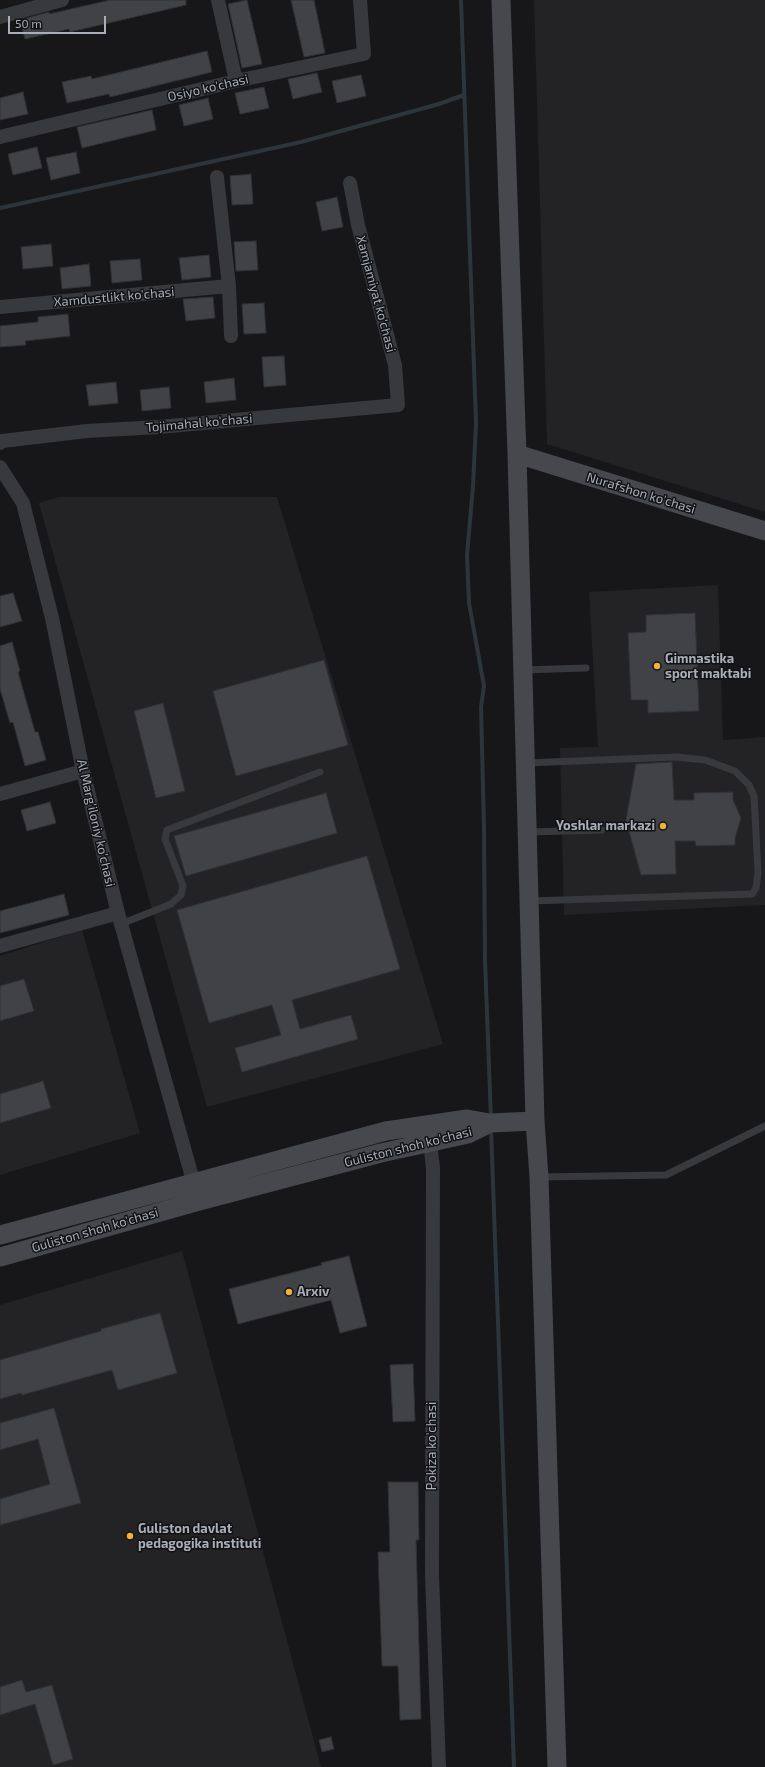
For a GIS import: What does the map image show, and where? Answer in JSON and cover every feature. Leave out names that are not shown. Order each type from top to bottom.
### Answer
[{"type":"main road","points":[[501,0],[526,763],[529,901],[529,1121],[539,1177],[557,1767]]},
{"type":"main road","name":"Nurafshon ko'chasi","points":[[517,454],[765,531]]},
{"type":"main road","name":"Guliston shoh ko'chasi","points":[[0,1257],[199,1200],[381,1153],[467,1119],[490,1124],[529,1121]]},
{"type":"main road","name":"Guliston shoh ko'chasi","points":[[0,1235],[386,1130],[429,1133]]},
{"type":"street","points":[[0,16],[62,0]]},
{"type":"street","points":[[218,0],[236,81]]},
{"type":"street","name":"Osiyo ko'chasi","points":[[0,137],[236,81],[364,54],[360,0]]},
{"type":"street","points":[[217,177],[229,286],[231,336]]},
{"type":"street","name":"Xamjamiyat ko'chasi","points":[[350,183],[358,225],[395,365],[398,405]]},
{"type":"street","name":"Xamdustlikt ko'chasi","points":[[0,307],[229,286]]},
{"type":"street","name":"Tojimahal ko'chasi","points":[[0,443],[2,441],[87,431],[398,405]]},
{"type":"street","name":"Al Marg'iloniy ko'chasi","points":[[0,467],[24,503],[52,618],[83,771],[119,918],[199,1200]]},
{"type":"street","points":[[0,794],[83,771]]},
{"type":"street","points":[[0,946],[119,918]]},
{"type":"street","name":"Pokiza ko'chasi","points":[[429,1133],[433,1168],[432,1576],[439,1767]]},
{"type":"lane","points":[[523,670],[586,668]]},
{"type":"lane","points":[[526,763],[676,757],[705,760],[735,771],[749,785],[754,796],[758,873],[756,888],[752,894],[529,901]]},
{"type":"lane","points":[[119,918],[171,904],[181,894],[183,886],[165,839],[167,830],[320,772]]},
{"type":"lane","points":[[527,832],[602,830]]},
{"type":"lane","points":[[539,1177],[666,1175],[765,1126]]},
{"type":"shaded area","points":[[534,0],[765,0],[765,512],[547,444]]},
{"type":"shaded area","points":[[59,497],[277,497],[443,1044],[207,1107],[39,503]]},
{"type":"shaded area","name":"Yoshlar markazi","points":[[718,585],[723,740],[765,737],[765,905],[564,915],[560,748],[598,747],[589,592]]},
{"type":"shaded area","points":[[82,930],[140,1133],[0,1175],[0,956]]},
{"type":"shaded area","name":"Guliston davlat pedagogika instituti","points":[[182,1251],[321,1767],[0,1767],[0,1305]]},
{"type":"building","points":[[110,0],[186,0],[186,5],[70,32],[69,29],[25,39],[20,20],[49,12],[49,14]]},
{"type":"building","points":[[247,0],[262,64],[242,68],[228,4]]},
{"type":"building","points":[[291,0],[314,0],[325,53],[304,57]]},
{"type":"building","points":[[207,51],[212,72],[110,97],[109,94],[67,103],[62,82],[91,76],[92,79]]},
{"type":"building","points":[[317,73],[322,92],[293,99],[288,79]]},
{"type":"building","points":[[361,75],[366,96],[337,103],[332,81]]},
{"type":"building","points":[[264,87],[269,108],[240,114],[235,93]]},
{"type":"building","points":[[23,92],[28,114],[0,120],[0,98]]},
{"type":"building","points":[[208,98],[213,119],[184,126],[179,105]]},
{"type":"building","points":[[152,110],[156,130],[82,148],[77,127]]},
{"type":"building","points":[[37,147],[42,168],[13,175],[8,154]]},
{"type":"building","points":[[76,152],[80,173],[51,180],[46,158]]},
{"type":"building","points":[[251,174],[253,204],[232,205],[230,176]]},
{"type":"building","points":[[337,197],[343,227],[322,231],[316,202]]},
{"type":"building","points":[[256,241],[258,270],[236,271],[234,242]]},
{"type":"building","points":[[51,244],[53,266],[23,269],[21,247]]},
{"type":"building","points":[[209,255],[211,277],[182,280],[179,258]]},
{"type":"building","points":[[140,259],[142,280],[112,283],[110,261]]},
{"type":"building","points":[[89,264],[91,286],[62,289],[60,268]]},
{"type":"building","points":[[213,297],[215,318],[186,321],[183,299]]},
{"type":"building","points":[[264,303],[266,333],[244,334],[242,304]]},
{"type":"building","points":[[68,314],[70,336],[25,341],[26,345],[0,347],[0,326],[38,322],[38,317]]},
{"type":"building","points":[[284,356],[286,385],[264,387],[262,357]]},
{"type":"building","points":[[234,378],[236,400],[206,403],[204,382]]},
{"type":"building","points":[[116,382],[118,403],[89,406],[86,385]]},
{"type":"building","points":[[169,387],[171,408],[142,411],[140,390]]},
{"type":"building","points":[[13,593],[22,621],[0,627],[0,596]]},
{"type":"building","points":[[695,613],[699,711],[648,713],[648,700],[631,700],[628,633],[646,632],[646,615]]},
{"type":"building","points":[[12,642],[20,671],[18,672],[35,732],[38,732],[46,760],[25,766],[13,722],[10,723],[0,689],[0,646]]},
{"type":"building","points":[[324,660],[348,745],[236,776],[213,691]]},
{"type":"building","points":[[163,703],[185,791],[156,798],[134,711]]},
{"type":"building","points":[[672,762],[674,800],[694,800],[694,793],[733,792],[733,800],[741,818],[735,838],[735,845],[696,846],[695,841],[675,841],[676,874],[641,875],[626,820],[636,764]]},
{"type":"building","points":[[326,793],[337,833],[186,876],[174,836]]},
{"type":"building","points":[[50,802],[56,823],[27,831],[21,810]]},
{"type":"building","points":[[367,856],[400,969],[292,1000],[300,1029],[351,1015],[358,1039],[242,1072],[235,1048],[281,1035],[272,1005],[209,1023],[177,910]]},
{"type":"building","points":[[64,894],[69,915],[0,933],[0,911]]},
{"type":"building","points":[[24,979],[34,1011],[0,1021],[0,986]]},
{"type":"building","points":[[43,1081],[51,1108],[0,1123],[0,1094]]},
{"type":"building","points":[[349,1256],[367,1326],[340,1333],[331,1300],[238,1324],[229,1289],[322,1265],[321,1263]]},
{"type":"building","points":[[160,1313],[177,1373],[118,1390],[112,1370],[22,1395],[21,1393],[0,1399],[0,1360],[101,1331],[101,1329]]},
{"type":"building","points":[[413,1364],[415,1421],[393,1422],[390,1365]]},
{"type":"building","points":[[54,1408],[81,1503],[0,1525],[0,1499],[50,1484],[38,1439],[0,1450],[0,1423]]},
{"type":"building","points":[[388,1482],[418,1482],[419,1540],[416,1540],[421,1719],[400,1720],[398,1666],[382,1666],[378,1552],[390,1552]]},
{"type":"building","points":[[22,1680],[26,1692],[52,1685],[73,1759],[53,1765],[35,1704],[0,1715],[0,1687]]},
{"type":"building","points":[[331,1737],[334,1749],[322,1752],[319,1740]]},
{"type":"waterway","points":[[461,0],[476,423],[473,486],[467,555],[469,603],[484,686],[481,707],[485,960],[491,1119]]},
{"type":"waterway","points":[[0,208],[301,142],[439,104],[464,95]]},
{"type":"waterway","points":[[491,1128],[514,1767]]},
{"type":"place","name":"Gimnastika sport maktabi","points":[[657,666]]},
{"type":"place","name":"Yoshlar markazi","points":[[663,826]]},
{"type":"place","name":"Arxiv","points":[[289,1292]]},
{"type":"place","name":"Guliston davlat pedagogika instituti","points":[[130,1536]]}]
